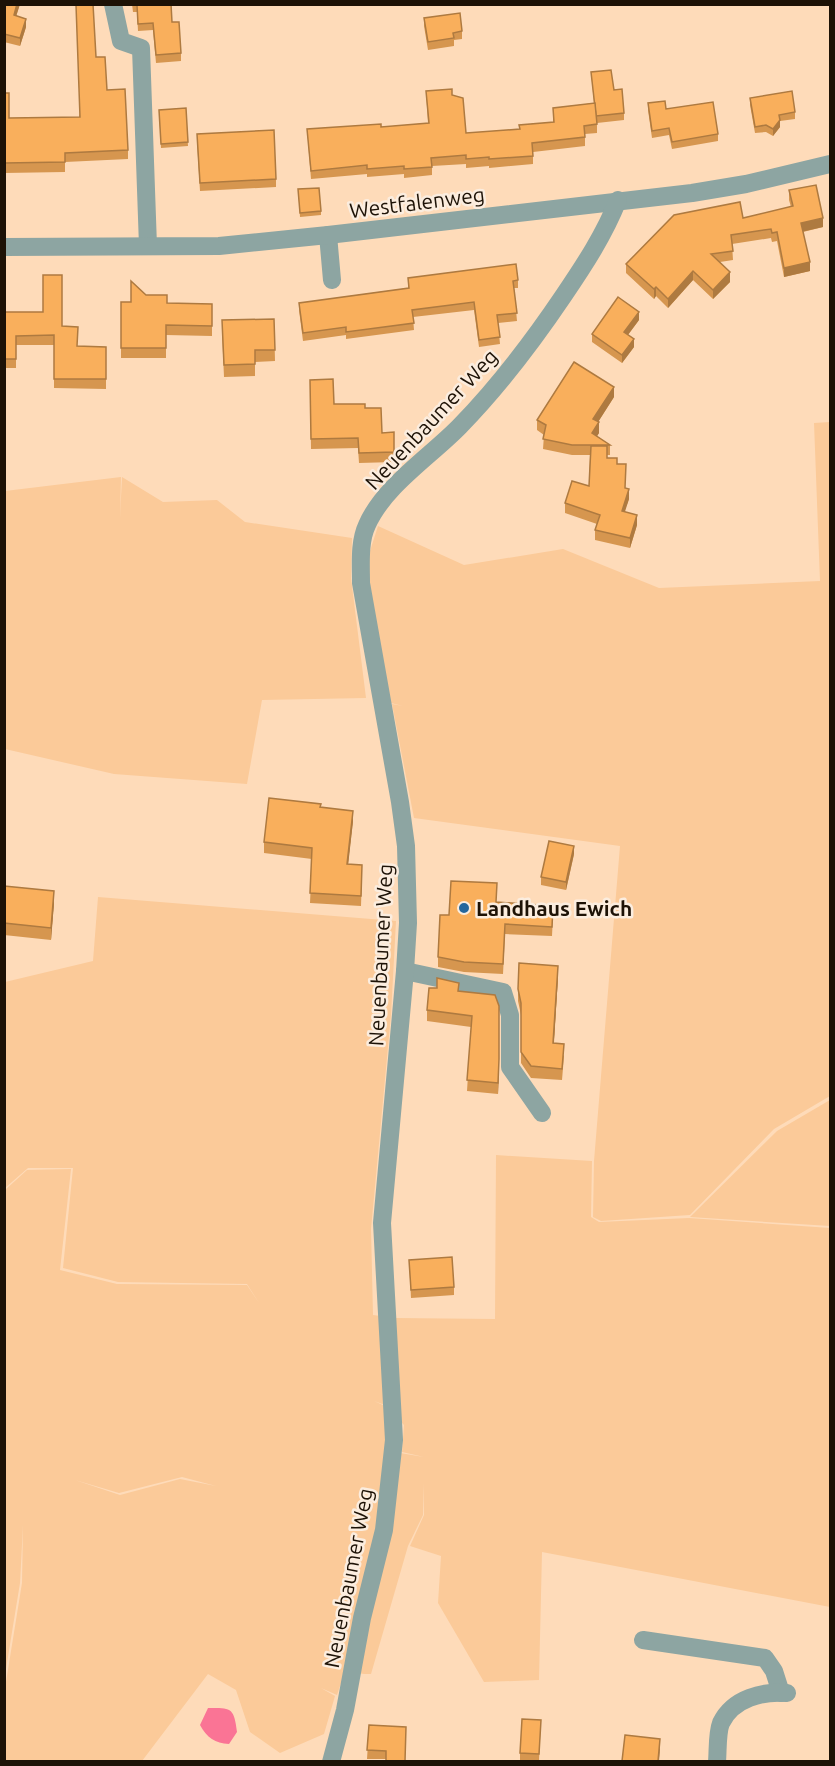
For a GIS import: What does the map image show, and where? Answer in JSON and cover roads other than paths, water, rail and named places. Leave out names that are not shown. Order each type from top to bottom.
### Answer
[{"type":"street","points":[[113,4],[121,41],[141,48],[148,246]]},
{"type":"street","name":"Westfalenweg","points":[[4,247],[219,246],[692,193],[746,184],[831,164]]},
{"type":"street","name":"Neuenbaumer Weg","points":[[331,1761],[345,1710],[362,1618],[384,1530],[394,1440],[382,1223],[408,923],[406,846],[361,583],[361,552],[367,525],[388,492],[460,426],[506,375],[593,252],[608,226],[618,200]]},
{"type":"street","points":[[328,235],[332,280]]},
{"type":"street","points":[[405,971],[502,992],[510,1014],[510,1067],[542,1113]]},
{"type":"street","points":[[643,1640],[765,1658],[774,1671],[784,1693],[770,1692],[739,1702],[721,1723],[717,1761]]},
{"type":"place","name":"Landhaus Ewich","points":[[464,908]]}]
